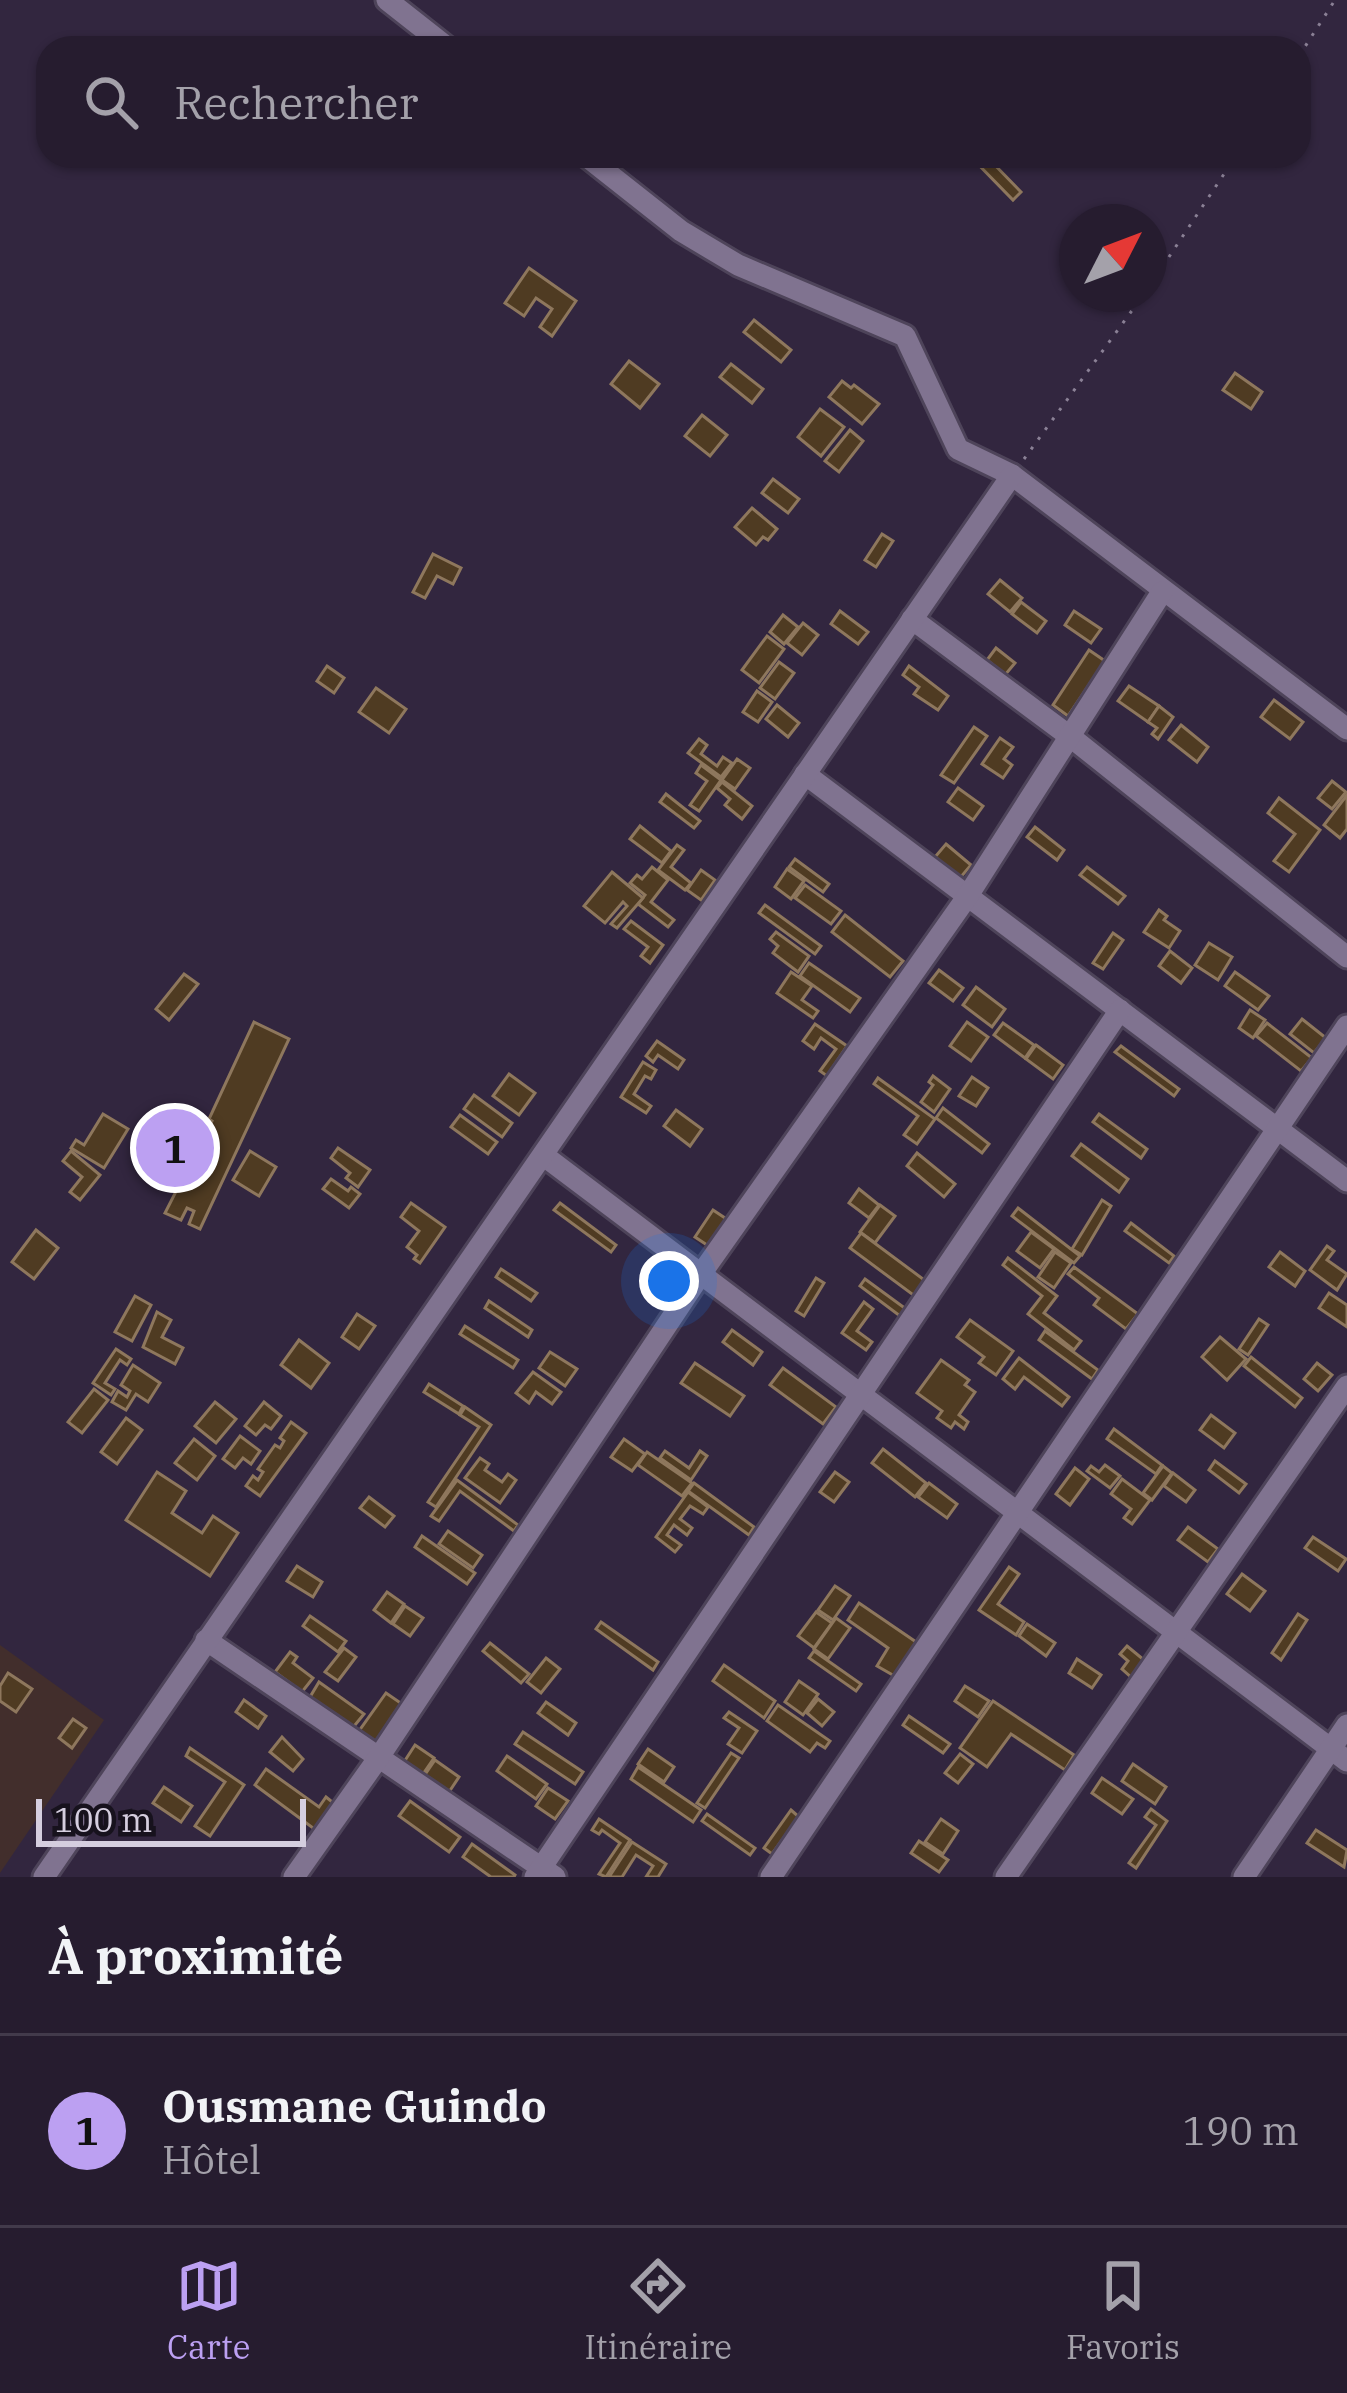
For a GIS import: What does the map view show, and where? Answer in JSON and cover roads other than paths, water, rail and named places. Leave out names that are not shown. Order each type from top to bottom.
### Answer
[{"type":"street","points":[[387,0],[433,36]]},
{"type":"street","points":[[601,168],[681,231],[738,265],[905,336],[958,448],[1012,475],[1347,729]]},
{"type":"street","points":[[44,1877],[1012,475]]},
{"type":"street","points":[[294,1877],[701,1274],[968,897],[1162,592]]},
{"type":"street","points":[[912,619],[1072,738],[1347,957]]},
{"type":"street","points":[[806,774],[1347,1181]]},
{"type":"street","points":[[206,1640],[544,1874],[1120,1010]]},
{"type":"street","points":[[771,1877],[1347,1026]]},
{"type":"street","points":[[543,1155],[1339,1755]]},
{"type":"street","points":[[1006,1877],[1347,1386]]},
{"type":"street","points":[[1244,1877],[1339,1755],[1347,1724]]},
{"type":"place","name":"Ousmane Guindo","points":[[175,1148]]}]
